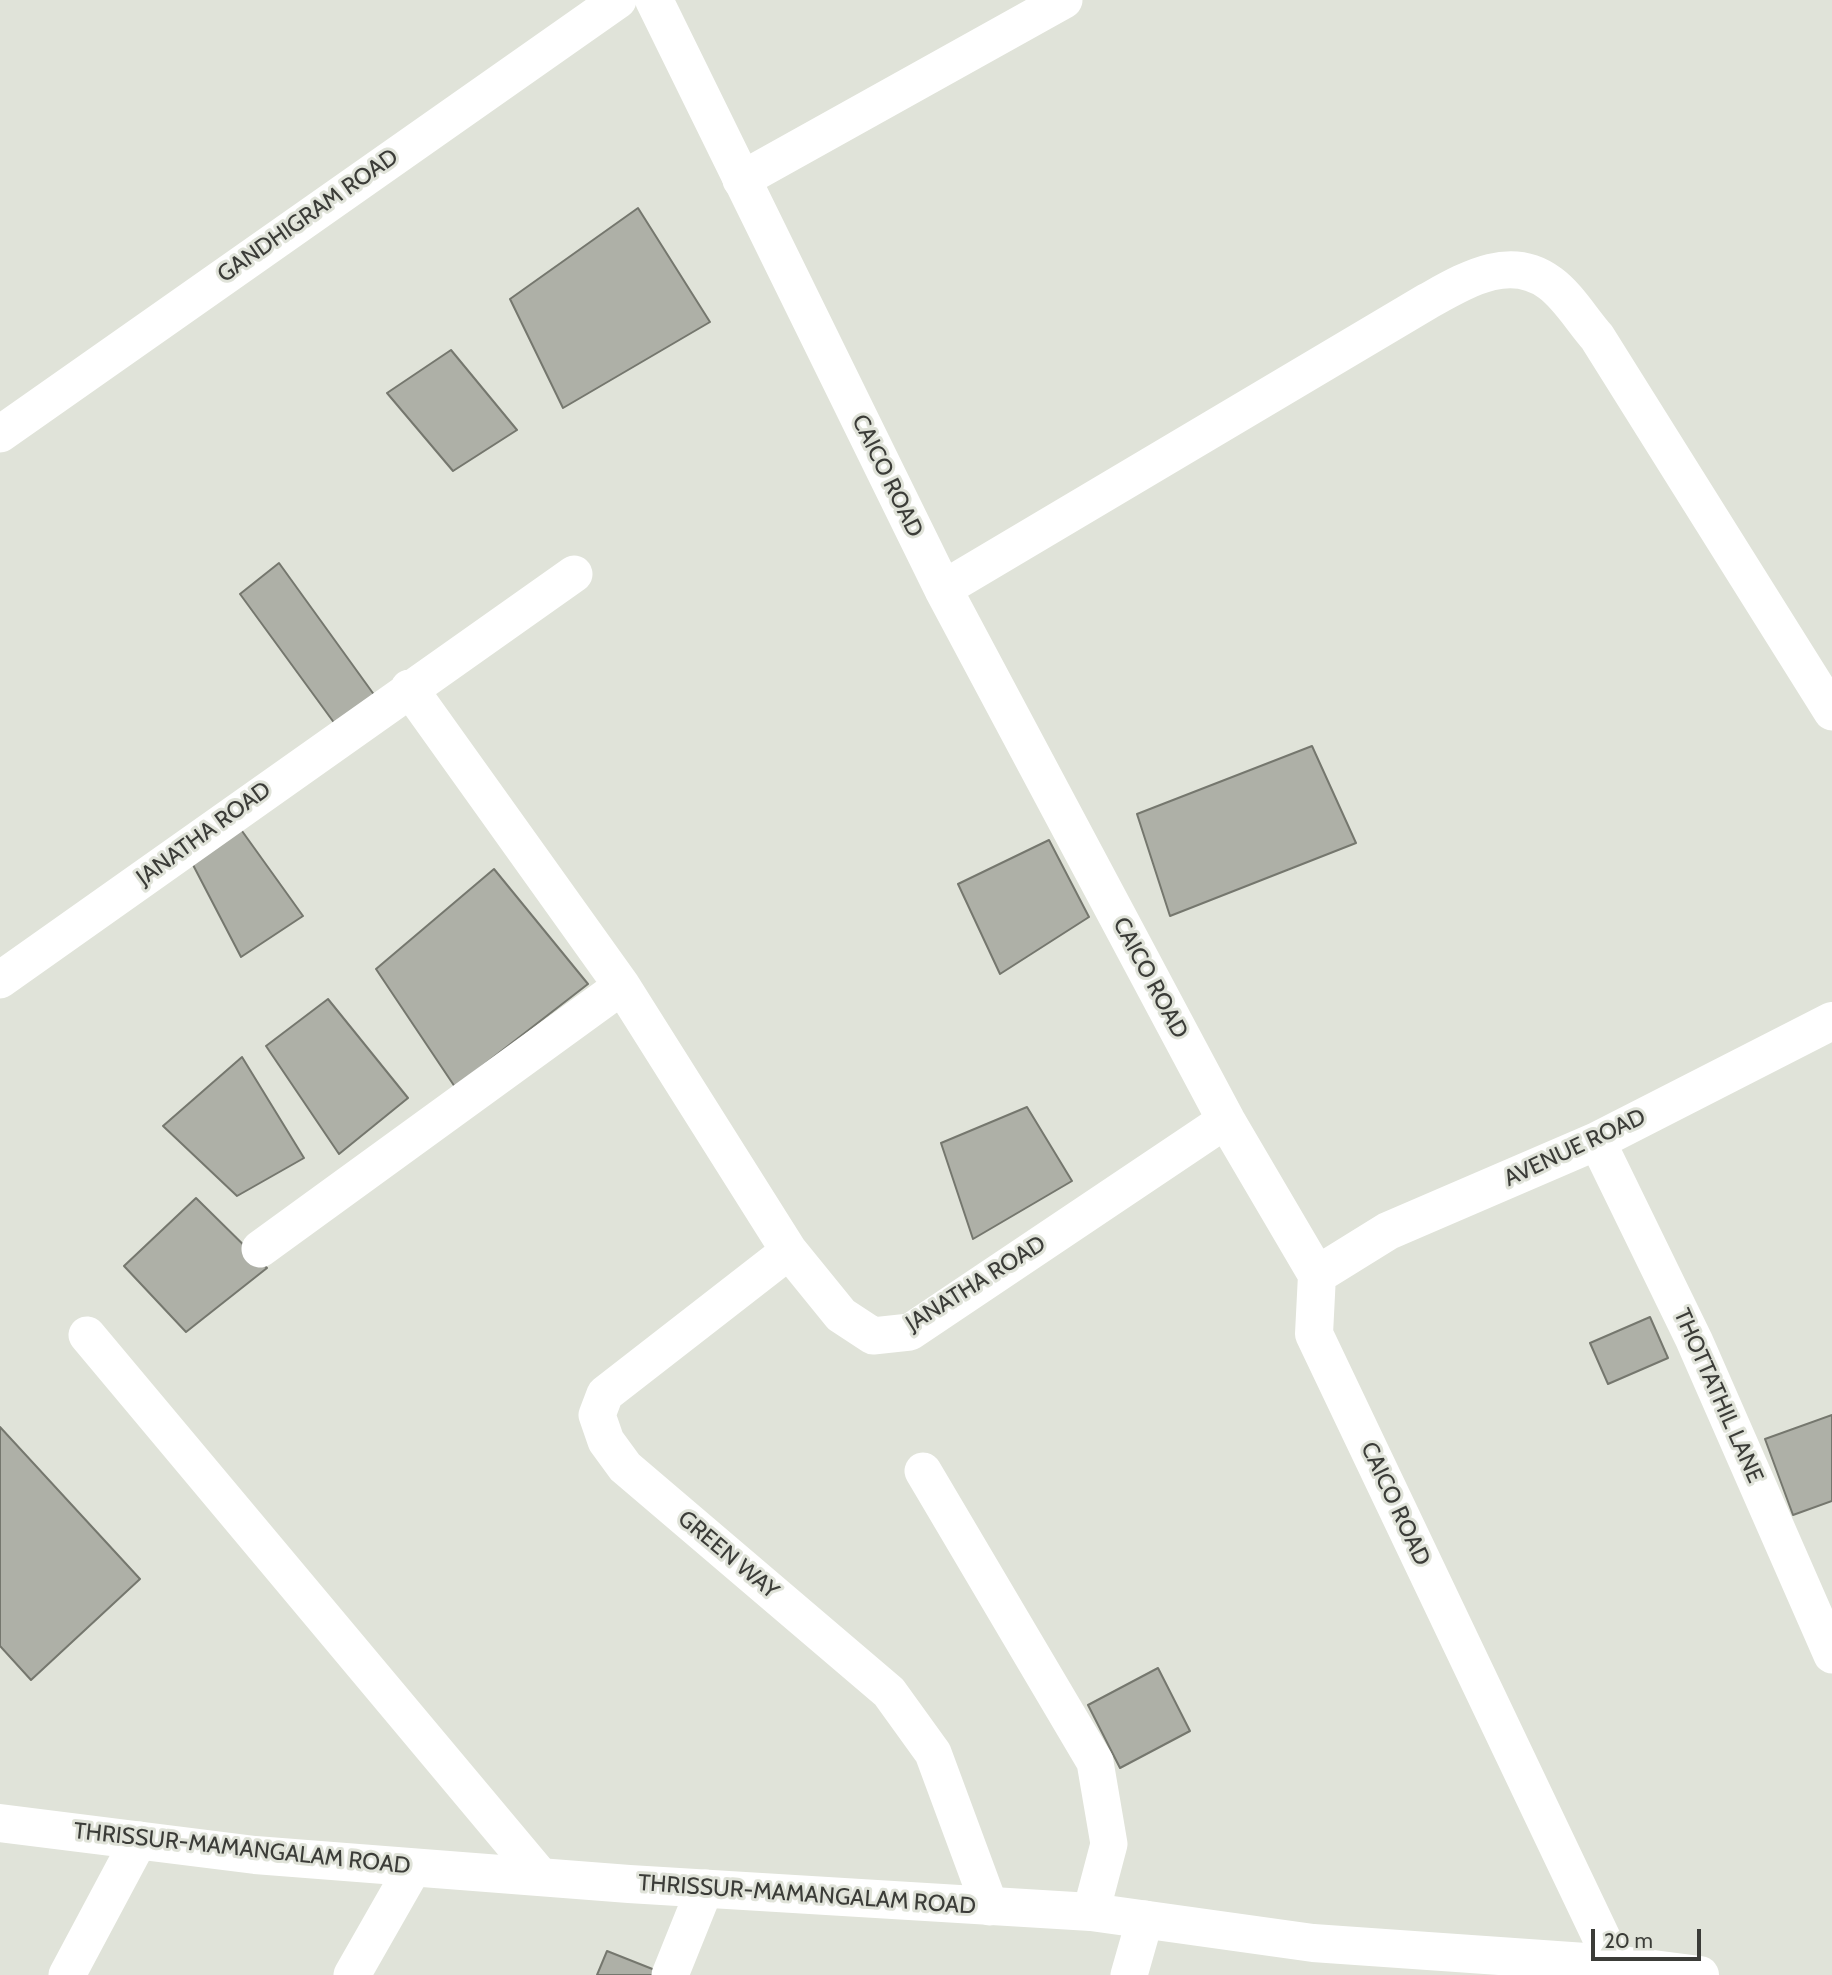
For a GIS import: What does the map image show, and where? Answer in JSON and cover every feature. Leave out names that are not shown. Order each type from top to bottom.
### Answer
[{"type":"street","name":"GANDHIGRAM ROAD","points":[[0,433],[618,0]]},
{"type":"street","name":"CAICO ROAD","points":[[654,0],[943,589],[1226,1120],[1317,1275],[1314,1334],[1616,1969]]},
{"type":"street","points":[[741,180],[1064,0]]},
{"type":"street","points":[[943,589],[1428,300],[1471,278],[1513,267],[1550,283],[1597,337],[1832,712]]},
{"type":"street","name":"JANATHA ROAD","points":[[0,980],[409,688],[574,574]]},
{"type":"street","name":"JANATHA ROAD","points":[[409,688],[622,986],[789,1251],[841,1315],[873,1336],[910,1332],[1226,1120]]},
{"type":"street","points":[[260,1249],[622,986]]},
{"type":"street","name":"AVENUE ROAD","points":[[1317,1275],[1388,1231],[1597,1141],[1832,1021]]},
{"type":"street","name":"THOTTATHIL LANE","points":[[1597,1141],[1694,1340],[1832,1655]]},
{"type":"street","name":"GREEN WAY","points":[[789,1251],[605,1394],[597,1415],[606,1441],[625,1467],[889,1692],[933,1753],[990,1907]]},
{"type":"street","points":[[87,1335],[541,1877]]},
{"type":"street","points":[[923,1471],[1095,1762],[1109,1844],[1091,1912]]},
{"type":"street","name":"THRISSUR-MAMANGALAM ROAD","points":[[0,1822],[255,1855],[541,1877],[1091,1912],[1313,1943],[1700,1975]]},
{"type":"street","points":[[67,1975],[139,1840]]},
{"type":"street","points":[[352,1975],[413,1868]]},
{"type":"street","points":[[670,1975],[705,1888]]},
{"type":"street","points":[[1129,1975],[1145,1919]]},
{"type":"building","points":[[638,208],[710,322],[563,408],[510,299]]},
{"type":"building","points":[[451,350],[517,430],[453,471],[387,393]]},
{"type":"building","points":[[279,563],[375,696],[335,724],[240,594]]},
{"type":"building","points":[[1312,746],[1356,843],[1170,916],[1137,814]]},
{"type":"building","points":[[237,824],[303,916],[241,957],[192,863]]},
{"type":"building","points":[[1049,840],[1089,917],[1000,974],[958,884]]},
{"type":"building","points":[[494,869],[588,984],[455,1087],[376,969]]},
{"type":"building","points":[[328,999],[408,1098],[339,1154],[266,1046]]},
{"type":"building","points":[[242,1057],[304,1158],[237,1196],[163,1126]]},
{"type":"building","points":[[1027,1107],[1072,1181],[973,1239],[941,1143]]},
{"type":"building","points":[[196,1198],[267,1268],[186,1332],[124,1266]]},
{"type":"building","points":[[1650,1317],[1668,1358],[1608,1384],[1590,1343]]},
{"type":"building","points":[[1832,1415],[1832,1501],[1793,1515],[1765,1439]]},
{"type":"building","points":[[0,1427],[140,1579],[31,1680],[0,1646]]},
{"type":"building","points":[[1158,1668],[1190,1731],[1120,1768],[1088,1705]]},
{"type":"building","points":[[607,1951],[660,1972],[659,1975],[597,1975]]}]
